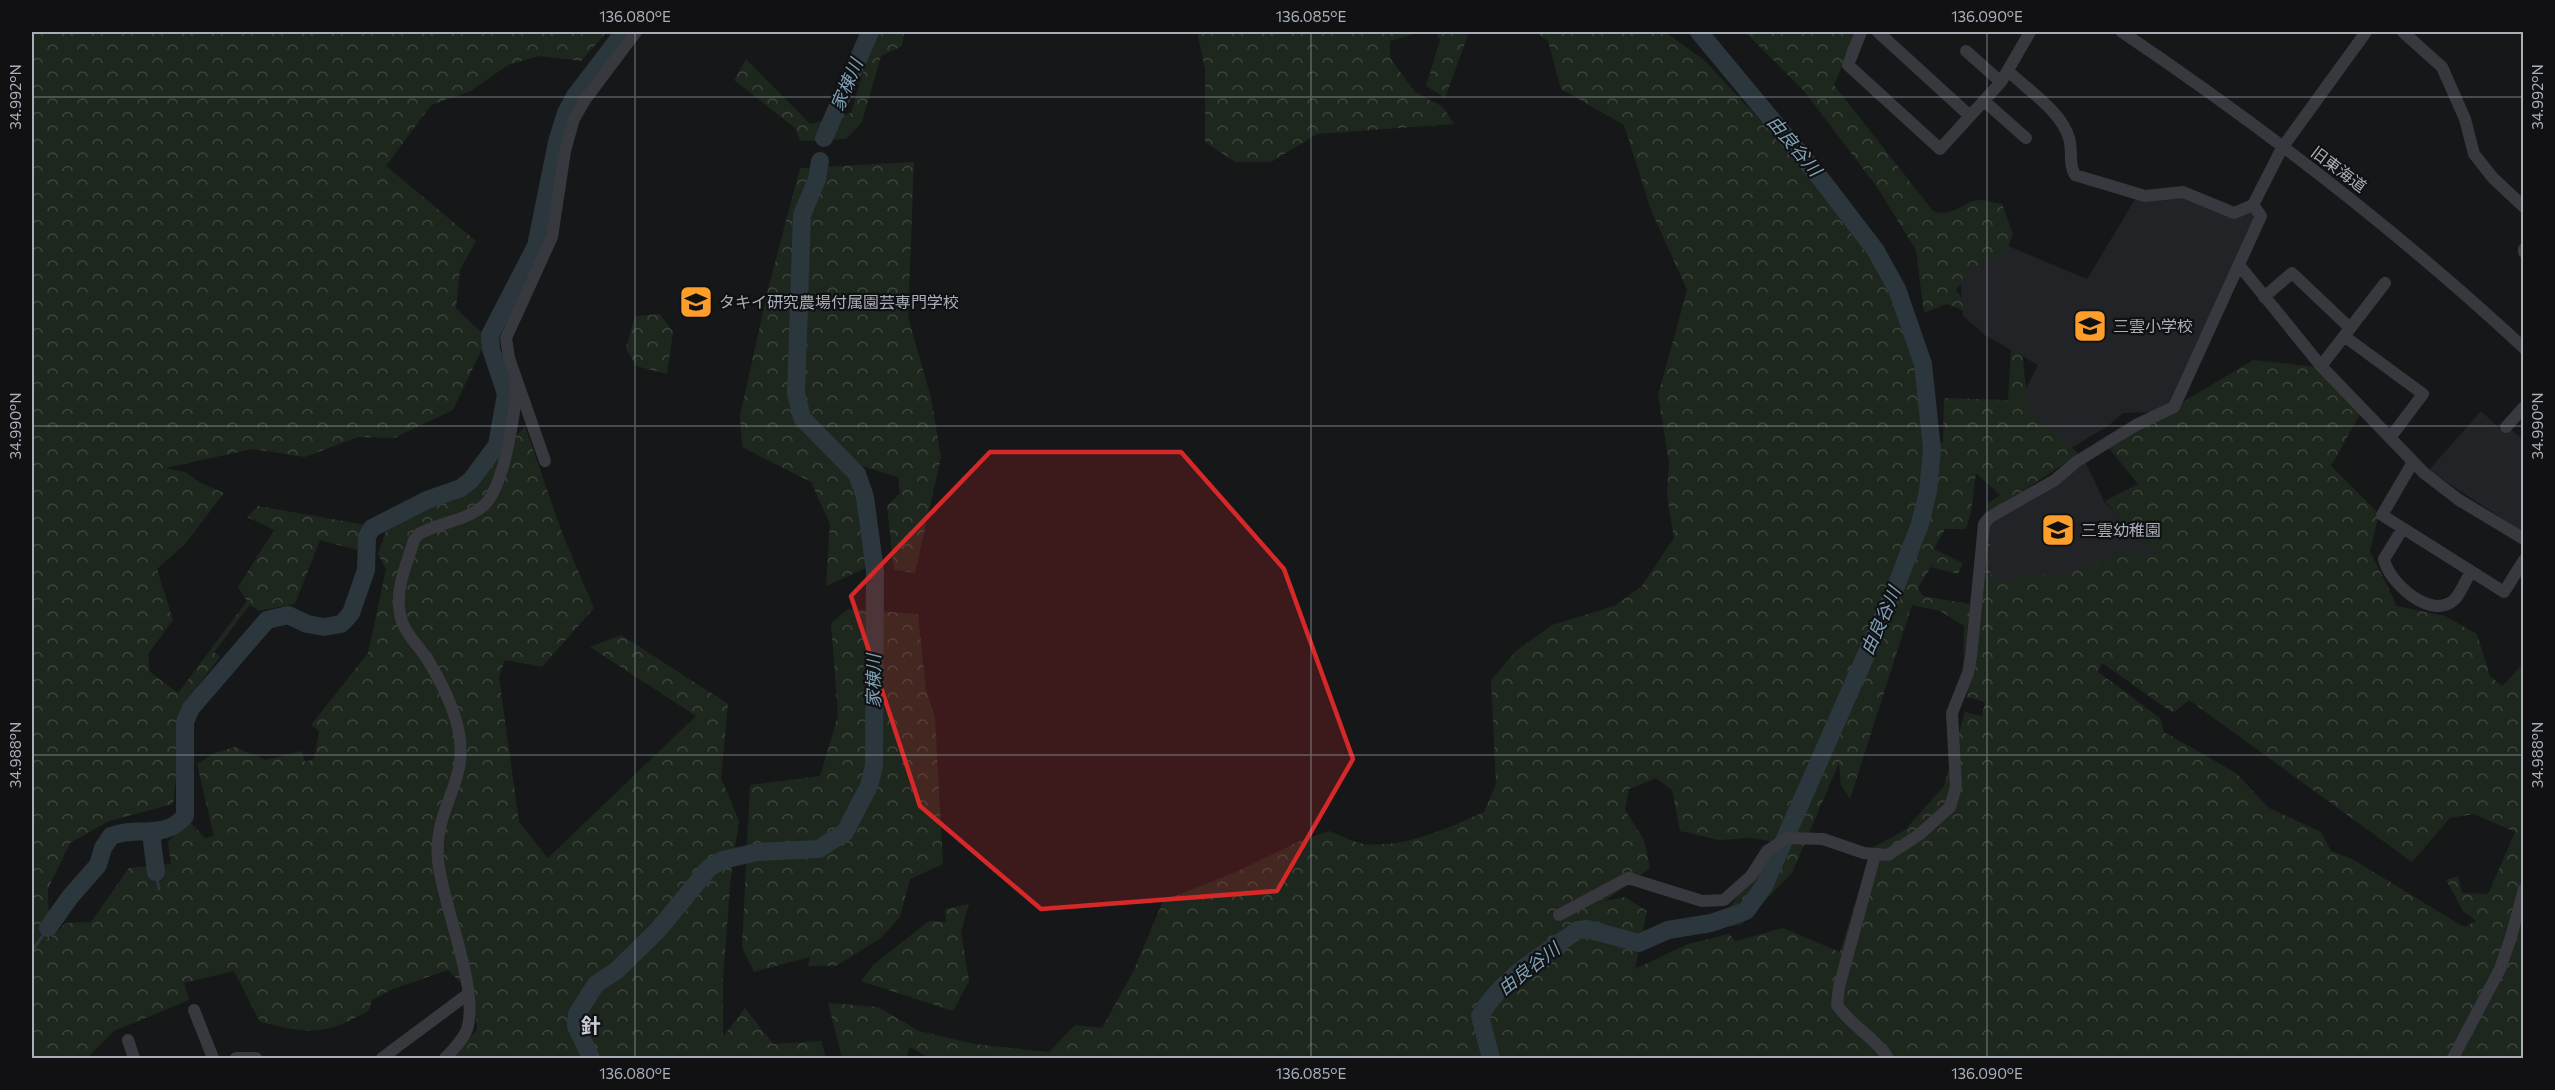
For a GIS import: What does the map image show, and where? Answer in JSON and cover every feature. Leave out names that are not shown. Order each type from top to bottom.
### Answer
[{"type":"street","points":[[545,461],[508,358],[506,338],[552,237],[565,151],[574,120],[585,100],[636,32]]},
{"type":"street","points":[[1861,32],[1848,65],[1940,149],[2001,82],[2030,32]]},
{"type":"street","points":[[1878,32],[1970,116]]},
{"type":"street","name":"旧東海道","points":[[2122,32],[2365,210],[2470,298],[2523,348]]},
{"type":"street","points":[[2008,71],[2062,125],[2070,138],[2071,168],[2075,175],[2145,196],[2183,192],[2235,213],[2253,205],[2282,148],[2366,32]]},
{"type":"street","points":[[2403,32],[2442,67],[2465,120],[2474,154],[2493,178],[2523,207]]},
{"type":"street","points":[[1966,51],[2001,82]]},
{"type":"street","points":[[1983,101],[2026,138]]},
{"type":"street","points":[[1559,915],[1628,878],[1702,901],[1724,900],[1750,876],[1767,851],[1788,838],[1823,839],[1875,855],[1888,855],[1941,817],[1955,794],[1952,713],[1968,673],[1971,657],[1984,524],[1990,516],[2055,480],[2076,462],[2136,425],[2174,407],[2261,216],[2253,205]]},
{"type":"street","points":[[2239,265],[2320,366],[2414,462],[2459,500],[2523,539]]},
{"type":"street","points":[[2264,297],[2292,273],[2347,332],[2423,394],[2390,438]]},
{"type":"street","points":[[2320,366],[2385,283]]},
{"type":"street","points":[[445,1059],[467,1030],[468,994],[463,963],[442,885],[437,836],[460,771],[462,754],[458,727],[441,685],[400,619],[399,593],[414,540],[419,534],[473,513],[490,499],[501,472],[516,381]]},
{"type":"street","points":[[2506,427],[2523,407]]},
{"type":"street","points":[[2414,462],[2382,515],[2504,592],[2523,560]]},
{"type":"street","points":[[2403,528],[2387,553],[2385,564],[2395,583],[2417,599],[2439,605],[2454,600],[2471,571]]},
{"type":"street","points":[[1875,855],[1839,987],[1837,1005],[1850,1023],[1876,1043],[1888,1059]]},
{"type":"street","points":[[2453,1059],[2500,969],[2523,889]]},
{"type":"street","points":[[382,1059],[468,994]]},
{"type":"street","points":[[194,1010],[213,1059]]},
{"type":"street","points":[[128,1040],[134,1059]]},
{"type":"street","points":[[236,1059],[256,1059]]},
{"type":"highlighted area","points":[[990,452],[1181,452],[1284,569],[1353,759],[1277,891],[1041,909],[920,806],[851,596]]},
{"type":"shaded area","name":"三雲小学校","points":[[2181,195],[2234,215],[2255,209],[2256,215],[2170,404],[2154,412],[2123,413],[2108,426],[2066,451],[2020,411],[2022,396],[2038,365],[1986,336],[1963,316],[1960,278],[2006,245],[2087,279],[2137,196]]},
{"type":"shaded area","points":[[2481,411],[2501,430],[2506,425],[2523,440],[2522,532],[2429,470]]},
{"type":"shaded area","name":"三雲幼稚園","points":[[2084,459],[2105,503],[2163,558],[1979,592],[1985,525]]},
{"type":"green space","points":[[32,32],[607,32],[581,61],[539,56],[508,65],[471,91],[431,105],[386,166],[476,241],[460,270],[456,308],[487,338],[453,410],[394,438],[358,437],[305,457],[253,449],[165,468],[185,472],[199,482],[224,493],[185,544],[157,569],[173,620],[148,654],[150,672],[178,693],[247,601],[238,587],[274,530],[247,517],[258,506],[366,525],[357,550],[320,540],[295,604],[259,611],[250,605],[214,652],[220,657],[185,702],[173,804],[109,821],[70,843],[48,889],[49,939],[66,923],[91,922],[129,868],[171,864],[168,842],[188,820],[205,838],[214,836],[197,764],[215,753],[235,747],[266,760],[302,751],[305,762],[314,759],[319,731],[311,725],[368,653],[386,569],[378,554],[391,516],[481,478],[525,426],[562,533],[594,608],[542,667],[505,660],[499,677],[519,822],[548,858],[696,716],[590,647],[621,635],[728,704],[721,778],[739,821],[731,875],[723,978],[723,1037],[745,1008],[773,1044],[821,1041],[826,1058],[450,1058],[477,1030],[475,997],[448,970],[393,989],[372,1000],[369,1010],[341,1025],[317,1030],[291,1029],[260,1022],[234,971],[184,983],[189,1000],[114,1031],[87,1058],[32,1058]]},
{"type":"green space","points":[[875,32],[904,32],[902,46],[881,56],[862,122],[846,139],[800,141],[795,128],[734,80],[746,59],[810,124],[851,113]]},
{"type":"green space","points":[[1197,32],[1420,32],[1390,41],[1390,58],[1415,92],[1443,107],[1454,124],[1317,134],[1271,162],[1235,162],[1205,142],[1205,69]]},
{"type":"green space","points":[[1435,32],[1469,32],[1445,98],[1426,86],[1440,40]]},
{"type":"green space","points":[[1535,32],[1665,32],[1704,60],[1787,149],[1890,284],[1917,368],[1921,431],[1943,443],[1944,398],[2008,400],[2011,349],[2022,350],[2028,409],[2079,454],[1989,513],[1987,504],[2000,495],[1976,473],[1971,513],[1966,529],[1945,529],[1934,549],[1963,563],[1958,574],[1931,567],[1918,588],[1923,596],[1970,604],[1963,676],[1964,626],[1940,611],[1912,605],[1850,799],[1841,785],[1839,763],[1792,873],[1741,925],[1725,927],[1725,914],[1776,842],[1751,838],[1719,840],[1680,831],[1672,790],[1656,778],[1629,789],[1625,810],[1644,840],[1650,868],[1605,901],[1625,897],[1647,911],[1635,969],[1688,944],[1729,934],[1736,941],[1783,928],[1840,952],[1872,848],[1905,830],[1944,786],[1965,712],[1982,716],[1985,702],[1967,697],[1986,524],[1990,528],[1990,573],[1997,582],[2029,574],[2059,577],[2125,551],[2159,557],[2136,537],[2105,501],[2138,484],[2108,447],[2253,360],[2317,367],[2360,414],[2331,466],[2379,514],[2370,551],[2397,606],[2445,616],[2477,634],[2490,676],[2502,686],[2523,664],[2523,1058],[929,1058],[910,1047],[906,1058],[842,1058],[828,1003],[878,1007],[919,1031],[975,1044],[1049,1052],[1075,1025],[1102,1028],[1133,972],[1163,901],[1236,872],[1298,842],[1329,831],[1364,844],[1395,843],[1426,836],[1484,812],[1496,784],[1491,680],[1516,651],[1552,625],[1614,606],[1641,587],[1674,538],[1667,496],[1669,462],[1658,395],[1687,290],[1651,210],[1624,125],[1561,89],[1548,41]],"holes":[[[2102,663],[2173,713],[2189,700],[2412,862],[2450,818],[2474,814],[2515,832],[2488,894],[2462,893],[2458,876],[2446,880],[2463,911],[2476,921],[2464,927],[2352,859],[2331,851],[2321,832],[2269,808],[2236,773],[2164,732],[2160,718],[2098,672]]]},
{"type":"green space","points":[[1745,32],[1857,32],[1834,85],[1933,211],[1953,211],[1978,200],[2002,204],[2013,234],[2006,252],[1971,270],[1956,290],[1961,297],[1964,311],[1947,304],[1924,313],[1916,250],[1877,187],[1804,91]]},
{"type":"green space","points":[[914,162],[908,317],[931,398],[941,457],[915,573],[894,570],[887,506],[900,493],[898,477],[846,461],[864,511],[875,564],[826,586],[830,524],[811,482],[742,447],[740,416],[768,289],[800,168]]},
{"type":"green space","points":[[660,314],[673,332],[667,374],[636,366],[626,348],[635,316]]},
{"type":"green space","points":[[848,609],[918,614],[926,690],[935,717],[943,864],[910,879],[900,917],[881,938],[836,966],[808,966],[810,957],[754,972],[742,947],[750,785],[820,776],[838,716],[831,623]]},
{"type":"green space","points":[[969,904],[961,931],[969,981],[953,1011],[861,981],[873,965],[929,921],[946,922],[945,909]]},
{"type":"waterway","points":[[48,928],[70,897],[98,865],[103,848],[111,836],[168,828],[177,824],[185,816],[185,722],[191,708],[267,620],[288,615],[307,624],[324,627],[341,624],[351,613],[366,570],[367,537],[372,528],[427,500],[461,488],[471,480],[497,445],[506,394],[491,349],[490,335],[536,246],[557,142],[566,113],[575,96],[624,32]]},
{"type":"waterway","name":"家棟川","points":[[824,138],[870,32]]},
{"type":"waterway","name":"由良谷川","points":[[1491,1058],[1480,1016],[1489,1002],[1511,978],[1578,930],[1587,929],[1639,943],[1668,930],[1711,923],[1746,911],[1764,886],[1895,589],[1920,524],[1928,491],[1932,449],[1923,364],[1897,289],[1876,251],[1821,179],[1699,32]]},
{"type":"waterway","name":"家棟川","points":[[591,1058],[576,1026],[577,1014],[596,984],[616,971],[658,930],[709,868],[723,860],[757,852],[819,849],[845,832],[869,786],[874,766],[875,571],[865,497],[857,474],[802,418],[796,393],[802,215],[817,179],[820,161]]},
{"type":"waterway","points":[[155,831],[152,841],[156,872]]},
{"type":"waterway","points":[[156,872],[159,889]]},
{"type":"waterway","points":[[32,951],[48,928]]},
{"type":"place","name":"タキイ研究農場付属園芸専門学校","points":[[696,302]]},
{"type":"place","name":"三雲小学校","points":[[2090,326]]},
{"type":"place","name":"三雲幼稚園","points":[[2058,530]]},
{"type":"district","name":"針","points":[[591,1026]]}]
